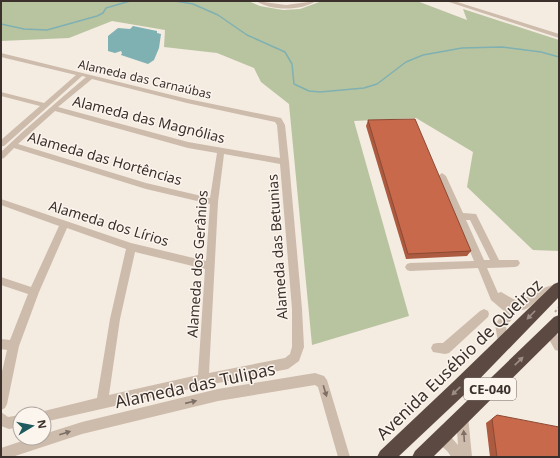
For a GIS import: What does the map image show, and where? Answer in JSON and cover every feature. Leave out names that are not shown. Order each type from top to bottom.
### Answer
[{"type":"highway","name":"Avenida Eusébio de Queiroz","points":[[386,457],[559,288]]},
{"type":"highway","name":"CE-040","points":[[421,457],[554,327]]},
{"type":"street","points":[[259,1],[271,6],[292,3],[302,5],[313,1]]},
{"type":"street","points":[[449,1],[559,36]]},
{"type":"street","name":"Alameda das Carnaúbas","points":[[1,55],[187,101],[271,118],[278,120],[281,125]]},
{"type":"street","points":[[1,156],[45,105],[80,75]]},
{"type":"street","points":[[2,143],[53,108],[90,77]]},
{"type":"street","points":[[1,94],[45,105]]},
{"type":"street","name":"Alameda das Magnólias","points":[[53,108],[180,143],[285,162]]},
{"type":"street","name":"Alameda das Betunias","points":[[203,380],[288,363],[295,357],[298,347],[281,125]]},
{"type":"street","name":"Alameda das Hortências","points":[[12,145],[146,186],[214,202]]},
{"type":"street","name":"Alameda dos Gerânios","points":[[203,380],[214,202],[221,151]]},
{"type":"street","points":[[442,176],[490,287],[495,297],[509,310],[509,315],[500,324],[503,344]]},
{"type":"street","name":"Alameda dos Lírios","points":[[1,202],[130,247],[209,266]]},
{"type":"street","points":[[460,217],[473,216],[496,263]]},
{"type":"street","points":[[1,404],[14,346],[34,292],[64,225]]},
{"type":"street","points":[[102,403],[115,319],[130,247]]},
{"type":"street","points":[[410,267],[515,263]]},
{"type":"street","points":[[1,281],[34,292]]},
{"type":"street","points":[[490,287],[498,295],[511,303],[520,306],[525,306],[538,294],[559,288]]},
{"type":"street","points":[[437,348],[446,349],[484,314]]},
{"type":"street","points":[[554,327],[559,346]]},
{"type":"street","points":[[1,344],[14,346]]},
{"type":"street","name":"Alameda das Tulipas","points":[[1,454],[82,428],[218,395],[315,379],[320,380],[323,384],[344,457]]},
{"type":"street","points":[[52,414],[203,380]]},
{"type":"street","points":[[462,416],[466,457]]},
{"type":"street","points":[[1,418],[5,422],[12,422]]},
{"type":"street","points":[[440,438],[448,441],[457,457]]},
{"type":"green space","points":[[1,1],[248,1],[260,6],[283,10],[300,9],[322,1],[417,1],[467,20],[463,9],[559,40],[559,251],[533,250],[467,187],[473,152],[416,118],[354,121],[409,316],[312,345],[289,104],[261,82],[254,68],[217,53],[164,47],[165,30],[112,21],[69,38],[1,41]]},
{"type":"water","points":[[133,26],[157,31],[157,33],[161,34],[159,48],[154,60],[148,64],[121,55],[121,51],[115,53],[108,51],[108,36],[118,28],[130,29]]},
{"type":"building","points":[[415,119],[471,251],[408,254],[368,120]]},
{"type":"building","points":[[497,415],[559,427],[559,457],[497,457],[492,419]]},
{"type":"waterway","points":[[1,24],[24,29],[47,30],[97,16],[103,13],[106,8],[130,1]]},
{"type":"waterway","points":[[175,1],[193,4],[218,15],[247,35],[285,52],[292,64],[294,84],[309,91],[320,92],[364,88],[377,84],[406,62],[423,55],[462,48],[502,47],[541,52],[559,57]]}]
